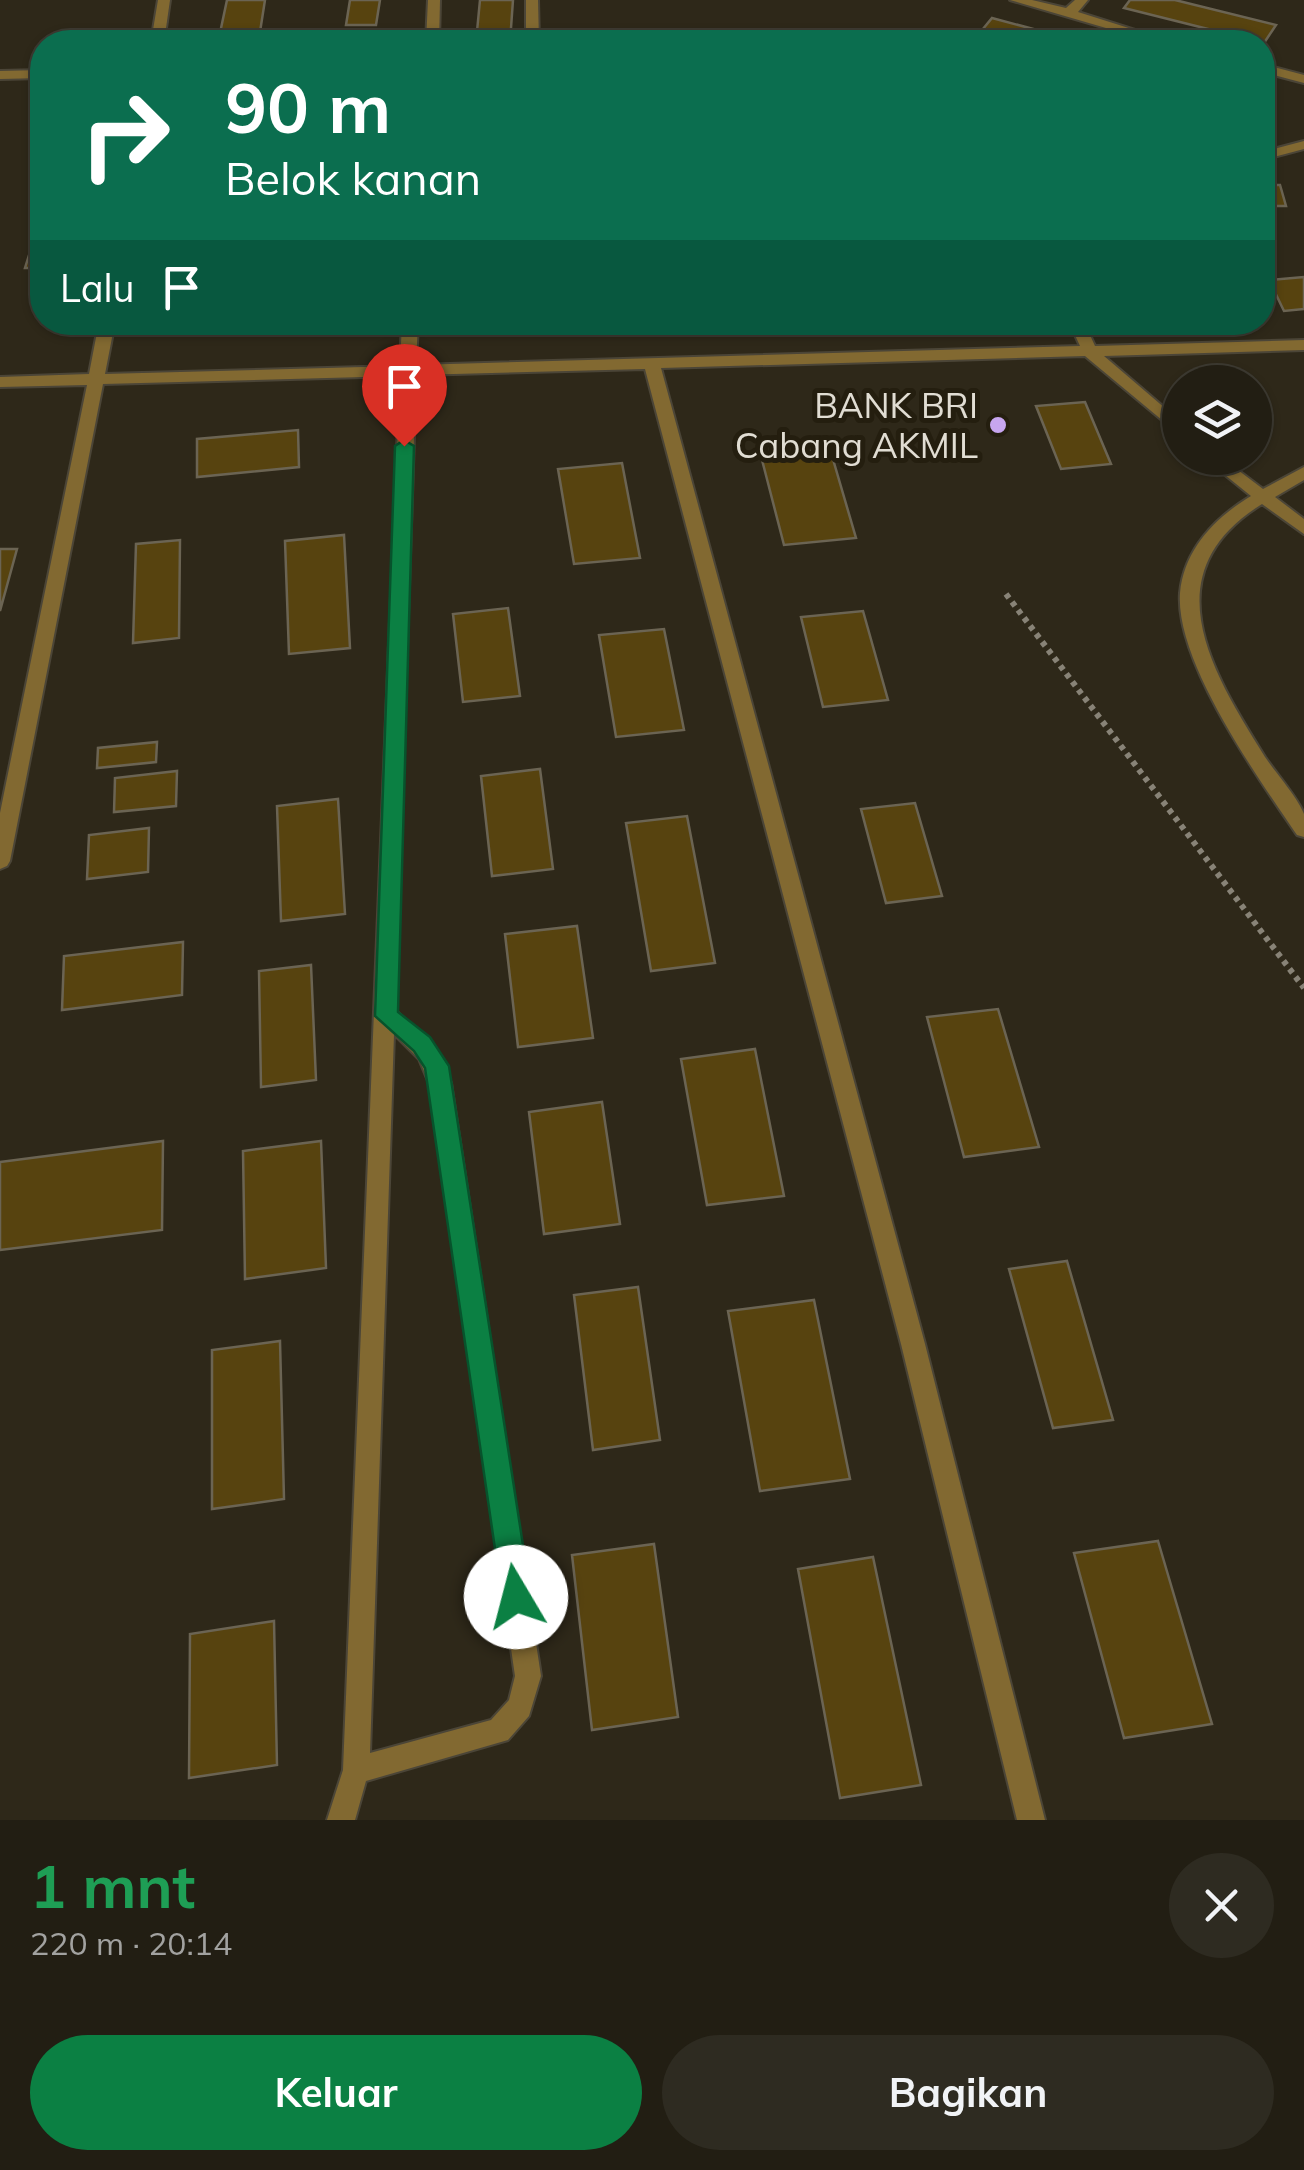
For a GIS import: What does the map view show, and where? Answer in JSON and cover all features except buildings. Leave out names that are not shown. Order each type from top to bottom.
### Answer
[{"type":"street","points":[[159,30],[164,0]]},
{"type":"street","points":[[433,30],[434,0]]},
{"type":"street","points":[[532,0],[533,30]]},
{"type":"street","points":[[1016,0],[1124,30]]},
{"type":"street","points":[[1069,14],[1082,0]]},
{"type":"street","points":[[1275,71],[1304,78]]},
{"type":"street","points":[[0,75],[30,74]]},
{"type":"street","points":[[1275,153],[1304,145]]},
{"type":"street","points":[[0,861],[105,335]]},
{"type":"street","points":[[340,1820],[356,1770],[409,335]]},
{"type":"street","points":[[1082,335],[1090,352],[1162,414]]},
{"type":"street","points":[[0,382],[1304,345]]},
{"type":"street","points":[[652,365],[913,1344],[1031,1820]]},
{"type":"street","points":[[1304,472],[1234,514],[1210,539],[1194,568],[1189,603],[1207,669],[1304,830]]},
{"type":"street","points":[[1234,475],[1304,528]]},
{"type":"street","points":[[356,1770],[499,1730],[520,1708],[528,1676],[440,1083],[436,1066],[422,1044],[386,1016]]},
{"type":"path","points":[[1006,594],[1304,988]]},
{"type":"place","name":"BANK BRI Cabang AKMIL","points":[[998,425]]},
{"type":"route","points":[[404,446],[386,1016],[422,1044],[436,1066],[440,1083],[516,1597]]}]
